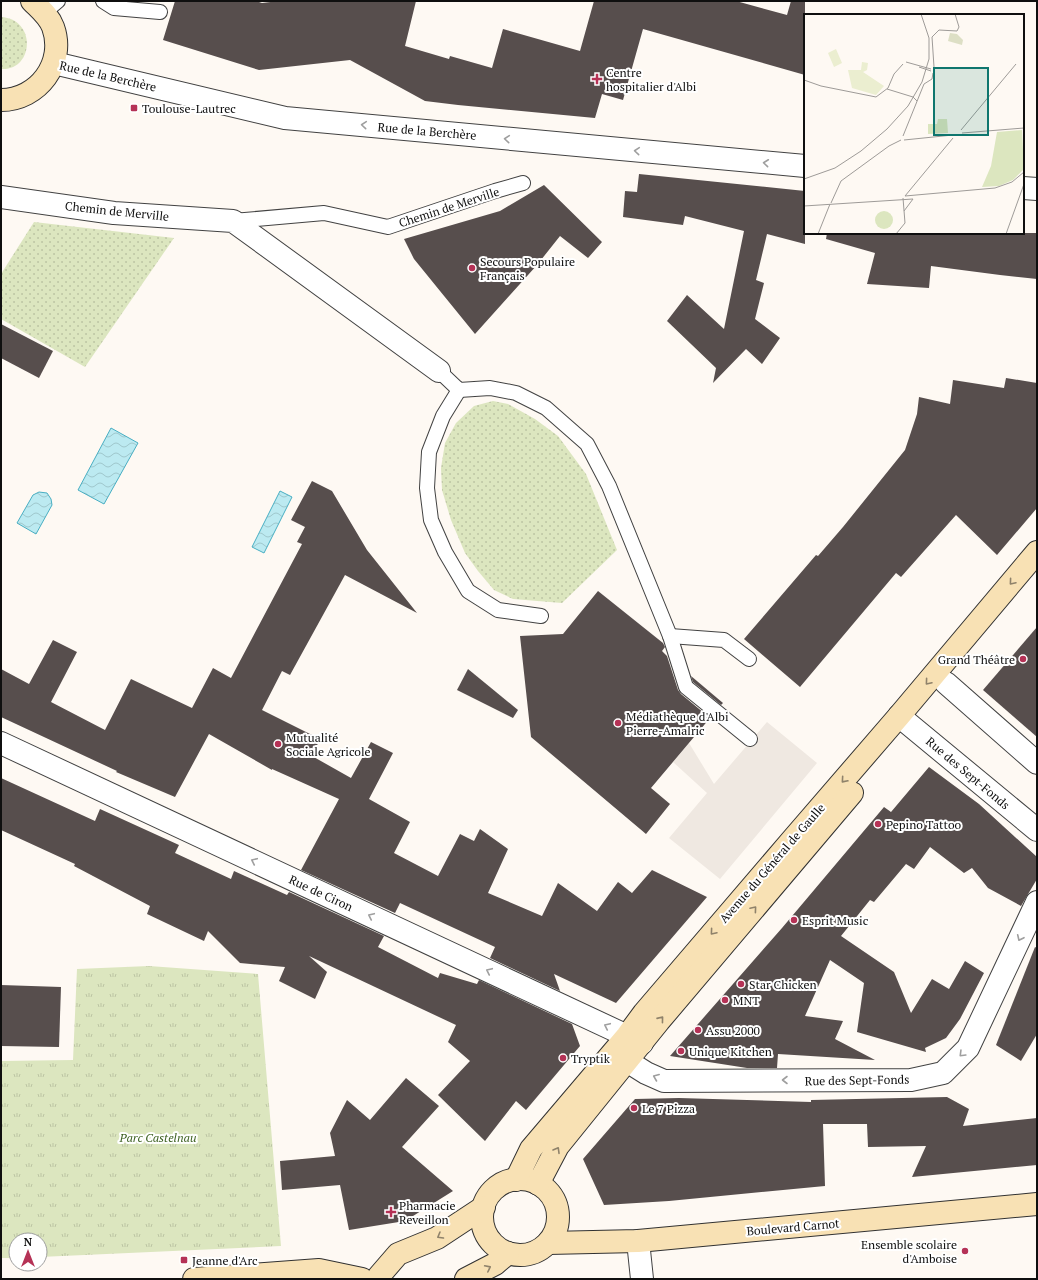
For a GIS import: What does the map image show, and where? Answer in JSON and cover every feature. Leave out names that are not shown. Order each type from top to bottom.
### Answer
[{"type":"main road","points":[[1,100],[10,100],[25,95],[38,87],[48,75],[54,63],[56,44],[53,27],[45,5]]},
{"type":"main road","name":"Avenue du Général de Gaulle","points":[[516,1180],[531,1149],[634,1039],[659,1022],[905,721],[1037,552]]},
{"type":"main road","name":"Avenue du Général de Gaulle","points":[[905,721],[946,683],[1037,576]]},
{"type":"main road","name":"Avenue du Général de Gaulle","points":[[538,1184],[558,1146],[627,1060],[634,1039]]},
{"type":"main road","points":[[516,1180],[527,1180],[538,1184],[547,1191],[554,1200],[558,1211],[558,1222],[555,1233],[548,1243],[540,1250],[530,1254],[519,1255],[508,1253],[498,1248],[490,1240],[484,1229],[482,1218],[484,1206],[489,1197],[496,1188],[505,1183],[516,1180]]},
{"type":"main road","name":"Boulevard Carnot","points":[[548,1243],[638,1241],[1037,1204]]},
{"type":"main road","points":[[194,1279],[319,1270],[373,1278],[398,1254],[438,1238],[484,1206]]},
{"type":"main road","points":[[466,1279],[495,1264],[508,1253]]},
{"type":"street","name":"Rue de la Berchère","points":[[54,63],[285,118],[804,166]]},
{"type":"street","points":[[1024,188],[1037,189]]},
{"type":"street","name":"Chemin de Merville","points":[[1,197],[114,213],[233,221]]},
{"type":"street","points":[[233,221],[439,370]]},
{"type":"street","points":[[946,683],[1037,763]]},
{"type":"street","name":"Rue des Sept-Fonds","points":[[905,721],[1037,830]]},
{"type":"street","name":"Rue de Ciron","points":[[1,742],[634,1039]]},
{"type":"street","name":"Rue des Sept-Fonds","points":[[627,1060],[646,1073],[664,1080],[911,1080],[943,1073],[968,1048],[1037,902]]},
{"type":"street","points":[[638,1241],[642,1279]]},
{"type":"lane","points":[[103,1],[114,8],[160,12]]},
{"type":"lane","name":"Chemin de Merville","points":[[233,221],[324,213],[388,227],[523,183]]},
{"type":"lane","points":[[439,370],[459,390],[490,388],[516,393],[546,408],[587,444],[609,486],[670,636],[686,687],[750,739]]},
{"type":"lane","points":[[459,390],[442,416],[429,452],[427,488],[431,520],[445,552],[468,591],[498,610],[541,616]]},
{"type":"lane","points":[[670,636],[724,640],[749,659]]},
{"type":"green space","points":[[1,17],[13,20],[21,26],[26,35],[27,44],[25,54],[20,62],[12,67],[1,69]]},
{"type":"green space","points":[[34,222],[174,238],[85,367],[1,319],[1,274]]},
{"type":"green space","points":[[493,401],[508,404],[535,419],[558,436],[586,474],[617,550],[562,603],[513,599],[494,590],[465,553],[451,520],[442,490],[441,468],[445,443],[456,423],[474,406]]},
{"type":"green space","name":"Parc Castelnau","points":[[149,966],[258,974],[281,1246],[48,1257],[48,1232],[8,1232],[8,1258],[1,1258],[1,1061],[73,1060],[77,969]]},
{"type":"shaded area","points":[[767,722],[817,763],[720,879],[669,838],[707,793],[673,762],[689,743],[714,784]]},
{"type":"water","points":[[111,428],[138,443],[104,504],[78,490]]},
{"type":"water","points":[[280,491],[292,497],[264,553],[252,547]]},
{"type":"water","points":[[39,492],[47,493],[51,499],[52,505],[36,534],[17,523],[33,495]]},
{"type":"building","points":[[175,1],[256,1],[262,3],[279,1],[416,1],[405,46],[449,59],[450,56],[492,68],[503,29],[580,51],[594,1],[736,1],[787,15],[791,1],[805,1],[804,75],[643,29],[623,100],[602,94],[595,118],[425,101],[350,60],[259,70],[163,40]]},
{"type":"building","points":[[639,174],[804,191],[805,244],[767,234],[756,280],[764,283],[755,319],[780,338],[762,364],[746,349],[713,383],[716,368],[667,321],[687,295],[724,329],[744,231],[685,216],[683,225],[623,217],[625,191],[637,192]]},
{"type":"building","name":"Secours Populaire Français","points":[[544,185],[602,242],[588,258],[560,236],[537,265],[475,334],[414,259],[404,239],[500,211]]},
{"type":"building","points":[[1037,233],[1037,279],[931,266],[929,288],[867,284],[875,253],[826,239],[827,234]]},
{"type":"building","points":[[1,324],[53,351],[39,378],[1,358]]},
{"type":"building","points":[[1006,378],[1037,383],[1037,508],[997,555],[956,515],[901,577],[896,573],[800,687],[744,639],[816,555],[818,556],[843,527],[905,450],[917,414],[919,397],[950,404],[953,380],[1004,388]]},
{"type":"building","points":[[312,481],[332,491],[367,550],[417,613],[345,575],[290,675],[282,671],[262,710],[320,739],[312,756],[351,778],[371,742],[393,753],[369,799],[410,822],[394,853],[438,876],[460,834],[474,841],[480,829],[508,849],[488,893],[542,916],[558,883],[597,911],[618,882],[632,893],[652,870],[707,897],[616,1003],[554,974],[560,991],[490,958],[495,947],[400,903],[395,913],[301,870],[339,799],[272,770],[209,734],[175,797],[116,772],[117,771],[1,717],[1,669],[29,684],[53,640],[77,652],[51,702],[105,730],[131,679],[192,708],[213,668],[231,678],[302,544],[297,542],[305,527],[291,520]]},
{"type":"building","name":"Médiathèque d'Albi Pierre-Amalric","points":[[598,591],[663,643],[665,647],[662,651],[667,656],[678,690],[710,718],[651,788],[670,804],[646,834],[531,737],[520,636],[563,634]]},
{"type":"building","name":"Grand Théâtre","points":[[1037,627],[1037,737],[983,690]]},
{"type":"building","points":[[468,669],[518,710],[513,718],[457,690]]},
{"type":"building","points":[[691,676],[723,703],[721,705],[693,682]]},
{"type":"building","points":[[929,767],[979,804],[1037,857],[1037,879],[1021,906],[988,888],[972,868],[964,873],[930,847],[914,869],[906,864],[874,902],[870,900],[841,936],[894,972],[911,1013],[932,979],[949,989],[965,961],[984,973],[960,1019],[946,1038],[925,1048],[926,1052],[857,1032],[864,983],[830,960],[805,1016],[843,1021],[835,1039],[875,1060],[778,1054],[777,1068],[747,1068],[670,1056],[782,928],[884,807],[891,812]]},
{"type":"building","points":[[1,778],[95,821],[100,809],[179,845],[175,853],[231,879],[234,871],[287,895],[289,892],[384,936],[378,947],[438,978],[440,973],[477,984],[479,980],[572,1024],[580,1046],[526,1110],[516,1101],[485,1141],[438,1095],[470,1061],[448,1042],[456,1025],[309,956],[327,972],[315,999],[279,981],[285,967],[240,963],[208,931],[204,941],[147,914],[150,906],[74,866],[75,864],[1,830]]},
{"type":"building","points":[[1035,947],[1037,948],[1037,1034],[1021,1061],[996,1045]]},
{"type":"building","points":[[1,985],[61,987],[59,1047],[1,1046]]},
{"type":"building","points":[[406,1078],[439,1106],[402,1147],[453,1191],[405,1221],[349,1230],[340,1185],[282,1190],[280,1161],[335,1156],[330,1133],[347,1100],[370,1120]]},
{"type":"building","points":[[947,1097],[969,1109],[963,1126],[1037,1118],[1037,1165],[912,1177],[926,1146],[868,1147],[867,1124],[823,1124],[825,1186],[669,1201],[604,1205],[583,1159],[635,1099],[679,1098],[811,1102],[811,1100]]},
{"type":"place","name":"Centre hospitalier d'Albi","points":[[597,79]]},
{"type":"place","name":"Toulouse-Lautrec","points":[[134,108]]},
{"type":"place","name":"Secours Populaire Français","points":[[472,268]]},
{"type":"place","name":"Grand Théâtre","points":[[1023,659]]},
{"type":"place","name":"Médiathèque d'Albi Pierre-Amalric","points":[[618,723]]},
{"type":"place","name":"Mutualité Sociale Agricole","points":[[278,744]]},
{"type":"place","name":"Pepino Tattoo","points":[[878,824]]},
{"type":"place","name":"Esprit Music","points":[[794,920]]},
{"type":"place","name":"Star Chicken","points":[[741,984]]},
{"type":"place","name":"MNT","points":[[725,1000]]},
{"type":"place","name":"Assu 2000","points":[[698,1030]]},
{"type":"place","name":"Unique Kitchen","points":[[681,1051]]},
{"type":"place","name":"Tryptik","points":[[563,1058]]},
{"type":"place","name":"Le 7 Pizza","points":[[634,1108]]},
{"type":"place","name":"Pharmacie Reveillon","points":[[391,1212]]},
{"type":"place","name":"Ensemble scolaire d'Amboise","points":[[965,1251]]},
{"type":"place","name":"Jeanne d'Arc","points":[[184,1260]]}]
